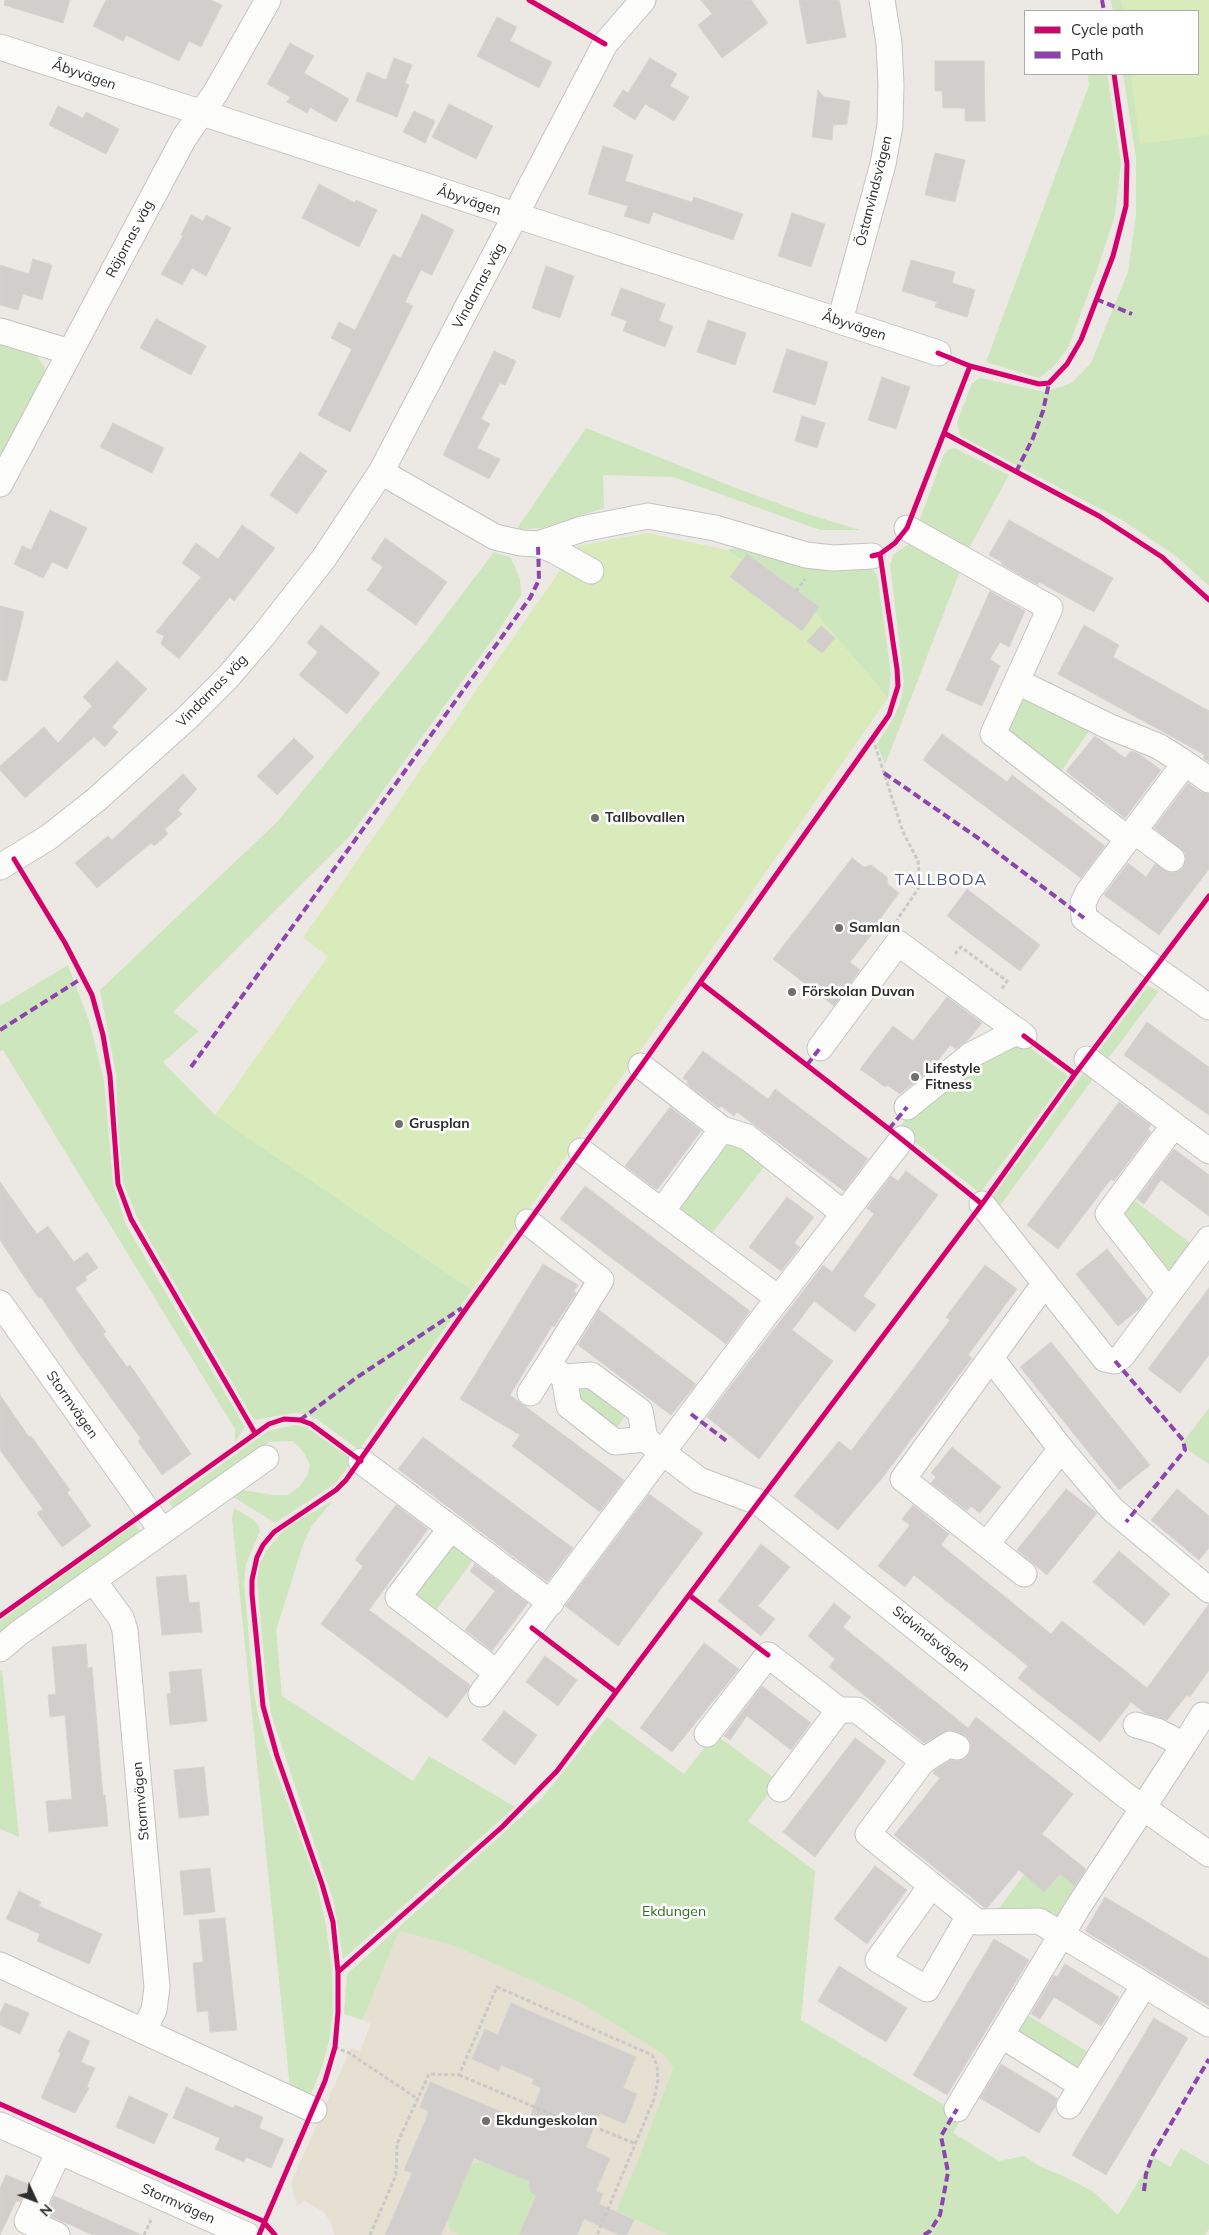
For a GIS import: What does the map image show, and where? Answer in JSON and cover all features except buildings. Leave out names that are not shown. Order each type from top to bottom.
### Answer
[{"type":"street","name":"Röjornas väg","points":[[0,484],[184,138],[216,92],[268,0]]},
{"type":"street","name":"Vindarnas väg","points":[[3,860],[49,837],[97,800],[188,717],[228,677],[272,626],[324,558],[381,472],[605,44],[642,0]]},
{"type":"street","name":"Östanvindsvägen","points":[[840,321],[883,164],[890,125],[889,43],[882,0]]},
{"type":"street","name":"Åbyvägen","points":[[0,47],[200,114],[938,353]]},
{"type":"street","points":[[0,331],[70,352]]},
{"type":"street","points":[[381,472],[495,537],[521,543],[538,544],[591,571]]},
{"type":"street","points":[[538,544],[582,529],[648,516],[715,528],[806,555],[832,558],[872,556]]},
{"type":"street","points":[[907,528],[1050,608],[993,734],[1131,835],[1172,859]]},
{"type":"street","points":[[1018,682],[1108,726],[1158,746],[1209,780]]},
{"type":"street","points":[[1185,763],[1088,892],[1083,903],[1084,918],[1209,1007]]},
{"type":"street","points":[[820,1048],[898,943],[1021,1034],[971,1055],[906,1107]]},
{"type":"street","points":[[1087,1059],[1209,1151]]},
{"type":"street","points":[[641,1066],[722,1129],[747,1137],[843,1213]]},
{"type":"street","points":[[1169,1292],[1108,1214],[1174,1125]]},
{"type":"street","points":[[662,1212],[722,1129]]},
{"type":"street","points":[[481,1694],[551,1603],[654,1445],[778,1298],[902,1139]]},
{"type":"street","points":[[581,1151],[778,1298]]},
{"type":"street","points":[[982,1204],[1105,1359],[1115,1361],[1122,1356],[1209,1239]]},
{"type":"street","points":[[528,1222],[600,1280],[556,1371],[530,1392]]},
{"type":"street","points":[[1024,1574],[904,1479],[1045,1283]]},
{"type":"street","name":"Stormvägen","points":[[0,1303],[162,1531]]},
{"type":"street","points":[[991,1358],[1061,1449],[1113,1510],[1209,1590]]},
{"type":"street","points":[[556,1371],[590,1375],[640,1412],[654,1445]]},
{"type":"street","points":[[556,1371],[569,1406],[615,1442],[654,1445]]},
{"type":"street","name":"Sidvindsvägen","points":[[654,1445],[699,1480],[758,1502],[1142,1808],[1209,1854]]},
{"type":"street","points":[[987,1544],[1061,1449]]},
{"type":"street","points":[[0,1649],[19,1633],[266,1458]]},
{"type":"street","points":[[361,1460],[551,1603]]},
{"type":"street","points":[[451,1528],[398,1597],[497,1673]]},
{"type":"street","name":"Stormvägen","points":[[93,1580],[121,1618],[126,1630],[157,1987],[154,2010],[144,2030]]},
{"type":"street","points":[[707,1734],[768,1655],[839,1710],[856,1710],[923,1761]]},
{"type":"street","points":[[780,1789],[839,1710]]},
{"type":"street","points":[[957,2109],[1061,1934],[1142,1808],[1207,1713]]},
{"type":"street","points":[[1136,1726],[1157,1731],[1184,1745]]},
{"type":"street","points":[[957,1747],[950,1744],[923,1761],[868,1834],[977,1922],[1039,1921],[1209,2024]]},
{"type":"street","points":[[931,1886],[878,1960],[927,1989],[969,1916]]},
{"type":"street","points":[[0,1965],[314,2110]]},
{"type":"street","points":[[1069,2106],[1144,1985]]},
{"type":"street","points":[[1001,2035],[1082,2084]]},
{"type":"street","name":"Stormvägen","points":[[0,2125],[247,2235]]},
{"type":"street","points":[[57,2235],[28,2228],[59,2150]]},
{"type":"path","points":[[873,739],[903,832],[915,852],[919,869],[920,886],[886,934],[898,943]]},
{"type":"path","points":[[458,2076],[496,1987],[652,2054],[657,2065],[658,2080],[654,2099],[598,2235]]},
{"type":"path","points":[[335,2047],[349,2053],[418,2099]]},
{"type":"path","points":[[370,2235],[396,2175],[397,2144],[428,2074],[458,2076],[582,2127]]},
{"type":"path","points":[[600,2129],[636,2144]]},
{"type":"path","points":[[144,2235],[151,2220]]},
{"type":"shaded area","name":"Ekdungeskolan","points":[[399,1931],[452,1945],[577,2001],[663,2054],[673,2068],[638,2160],[616,2211],[668,2235],[334,2235],[331,2223],[324,2212],[304,2201],[297,2207],[291,2183],[351,2048],[360,2051],[371,2024],[363,2020]]},
{"type":"green space","points":[[1111,0],[1209,0],[1209,586],[1176,556],[1122,520],[960,436],[957,422],[972,383],[980,378],[1045,392],[1072,383],[1091,363],[1128,272],[1136,214],[1136,158],[1123,75],[1199,75],[1199,10],[1113,10]]},
{"type":"green space","points":[[1121,0],[1209,0],[1209,135],[1140,144],[1131,75],[1199,75],[1199,10],[1123,10]]},
{"type":"green space","points":[[1088,75],[1107,75],[1121,163],[1115,215],[1068,348],[1054,366],[1039,378],[986,362],[1089,85]]},
{"type":"green space","points":[[0,342],[34,352],[45,368],[44,380],[0,464]]},
{"type":"green space","points":[[586,428],[736,488],[801,512],[860,530],[820,530],[673,477],[603,475],[604,508],[542,528],[516,530]]},
{"type":"green space","points":[[954,448],[1009,475],[966,554],[922,528],[920,519],[944,454]]},
{"type":"green space","name":"Tallbovallen","points":[[647,533],[727,550],[742,560],[730,578],[801,630],[815,612],[888,698],[472,1290],[215,1115],[328,956],[303,938],[569,558],[578,546]]},
{"type":"green space","points":[[913,541],[962,566],[885,765],[877,744],[894,717],[900,703],[904,683],[890,564],[894,554]]},
{"type":"green space","points":[[740,547],[833,569],[871,569],[877,574],[891,674],[888,698],[815,612],[747,555],[742,560],[727,550]]},
{"type":"green space","points":[[494,552],[511,558],[520,579],[521,595],[498,632],[350,836],[173,1012],[199,1031],[163,1062],[215,1115],[472,1290],[359,1450],[317,1419],[305,1414],[293,1413],[254,1420],[154,1248],[137,1217],[123,1182],[116,1074],[100,990],[277,822],[424,644]]},
{"type":"green space","points":[[1023,695],[1094,724],[1057,777],[1007,731]]},
{"type":"green space","points":[[68,965],[89,1021],[104,1081],[113,1184],[126,1225],[245,1427],[235,1442],[235,1429],[3,1050],[0,1051],[0,1006]]},
{"type":"green space","points":[[1148,986],[1159,991],[1104,1064],[1094,1057]]},
{"type":"green space","points":[[1025,1044],[1068,1076],[980,1193],[898,1129],[925,1094],[996,1047]]},
{"type":"green space","points":[[1087,1068],[1096,1075],[996,1211],[989,1201]]},
{"type":"green space","points":[[734,1141],[768,1162],[708,1238],[680,1212],[678,1202],[722,1144]]},
{"type":"green space","points":[[1127,1195],[1194,1246],[1175,1271],[1166,1272],[1116,1212]]},
{"type":"green space","points":[[578,1381],[629,1411],[613,1433],[571,1391]]},
{"type":"green space","points":[[1209,1408],[1209,1464],[1181,1445]]},
{"type":"green space","points":[[295,1425],[306,1427],[353,1460],[336,1483],[275,1523],[232,1496],[242,1490],[273,1495],[288,1495],[300,1486],[307,1476],[310,1466],[306,1456],[292,1441],[269,1442],[173,1508],[169,1502],[268,1431]]},
{"type":"green space","points":[[333,1500],[311,1527],[304,1542],[276,1630],[282,1696],[413,1781],[429,1756],[515,1807],[343,1959],[334,1903],[271,1714],[257,1580],[260,1563],[266,1551],[286,1528]]},
{"type":"green space","points":[[234,1508],[254,1520],[260,1531],[246,1564],[244,1583],[254,1693],[264,1738],[316,1881],[325,1920],[332,1969],[333,2012],[329,2041],[323,2064],[310,2097],[290,2088],[232,1518]]},
{"type":"green space","points":[[135,1524],[141,1532],[35,1607],[0,1635],[0,1621]]},
{"type":"green space","points":[[459,1544],[476,1556],[431,1617],[412,1590],[443,1547]]},
{"type":"green space","points":[[2,1670],[19,1837],[0,1829],[0,1672]]},
{"type":"green space","name":"Ekdungen","points":[[607,1717],[684,1774],[715,1734],[778,1781],[748,1821],[815,1871],[801,2020],[963,2116],[953,2133],[999,2161],[1024,2156],[1041,2167],[1094,2192],[1118,2215],[1153,2157],[1170,2167],[1181,2148],[1209,2165],[1209,2229],[1205,2235],[668,2235],[616,2211],[638,2160],[673,2068],[663,2054],[577,2001],[452,1945],[399,1931],[363,2020],[344,2014],[347,1974],[542,1798]]},
{"type":"green space","points":[[1038,1856],[1080,1889],[1058,1921],[993,1916]]},
{"type":"green space","points":[[1024,2013],[1093,2055],[1085,2068],[1071,2071],[1011,2034]]},
{"type":"green space","points":[[482,2161],[529,2181],[530,2190],[536,2196],[519,2235],[460,2235],[451,2231],[447,2220],[471,2165]]},
{"type":"marked path","points":[[1102,0],[1104,10]]},
{"type":"marked path","points":[[1096,299],[1132,314]]},
{"type":"marked path","points":[[1016,472],[1033,438],[1043,411],[1049,383]]},
{"type":"marked path","points":[[191,1067],[530,598],[539,580],[538,544]]},
{"type":"marked path","points":[[884,773],[978,838],[1084,918]]},
{"type":"marked path","points":[[0,1030],[84,977]]},
{"type":"marked path","points":[[807,1065],[820,1048]]},
{"type":"marked path","points":[[889,1129],[907,1107]]},
{"type":"marked path","points":[[300,1420],[356,1378],[462,1308]]},
{"type":"marked path","points":[[1115,1361],[1183,1440],[1185,1450],[1126,1522]]},
{"type":"marked path","points":[[691,1414],[728,1442]]},
{"type":"marked path","points":[[1144,2191],[1146,2174],[1153,2154],[1209,2059]]},
{"type":"marked path","points":[[924,2235],[930,2231],[940,2215],[948,2172],[941,2136],[957,2109]]},
{"type":"cycle path","points":[[529,0],[605,44]]},
{"type":"cycle path","points":[[938,353],[970,366],[1039,384],[1049,383],[1067,364],[1081,340],[1113,256],[1126,206],[1127,164],[1114,75]]},
{"type":"cycle path","points":[[880,554],[895,543],[907,528],[970,366]]},
{"type":"cycle path","points":[[944,433],[1099,516],[1162,557],[1209,600]]},
{"type":"cycle path","points":[[338,1972],[333,1922],[322,1884],[277,1756],[263,1706],[252,1594],[252,1580],[257,1557],[263,1545],[274,1532],[336,1490],[346,1480],[889,715],[898,686],[897,669],[880,554],[872,556]]},
{"type":"cycle path","points":[[14,859],[65,943],[92,995],[103,1035],[110,1076],[118,1184],[131,1219],[255,1433]]},
{"type":"cycle path","points":[[259,2235],[325,2081],[335,2047],[338,2012],[338,1972],[502,1827],[557,1771],[982,1204],[1075,1074],[1209,896]]},
{"type":"cycle path","points":[[701,983],[982,1204]]},
{"type":"cycle path","points":[[1024,1036],[1075,1074]]},
{"type":"cycle path","points":[[0,1616],[269,1424],[284,1419],[300,1420],[311,1424],[361,1461]]},
{"type":"cycle path","points":[[689,1595],[768,1655]]},
{"type":"cycle path","points":[[532,1628],[616,1692]]},
{"type":"cycle path","points":[[0,2104],[263,2221],[275,2235]]},
{"type":"place","name":"Tallbovallen","points":[[595,818]]},
{"type":"place","name":"Samlan","points":[[839,928]]},
{"type":"place","name":"Förskolan Duvan","points":[[792,992]]},
{"type":"place","name":"Lifestyle Fitness","points":[[915,1077]]},
{"type":"place","name":"Grusplan","points":[[399,1124]]},
{"type":"place","name":"Ekdungeskolan","points":[[486,2121]]},
{"type":"district","name":"TALLBODA","points":[[941,880]]}]
